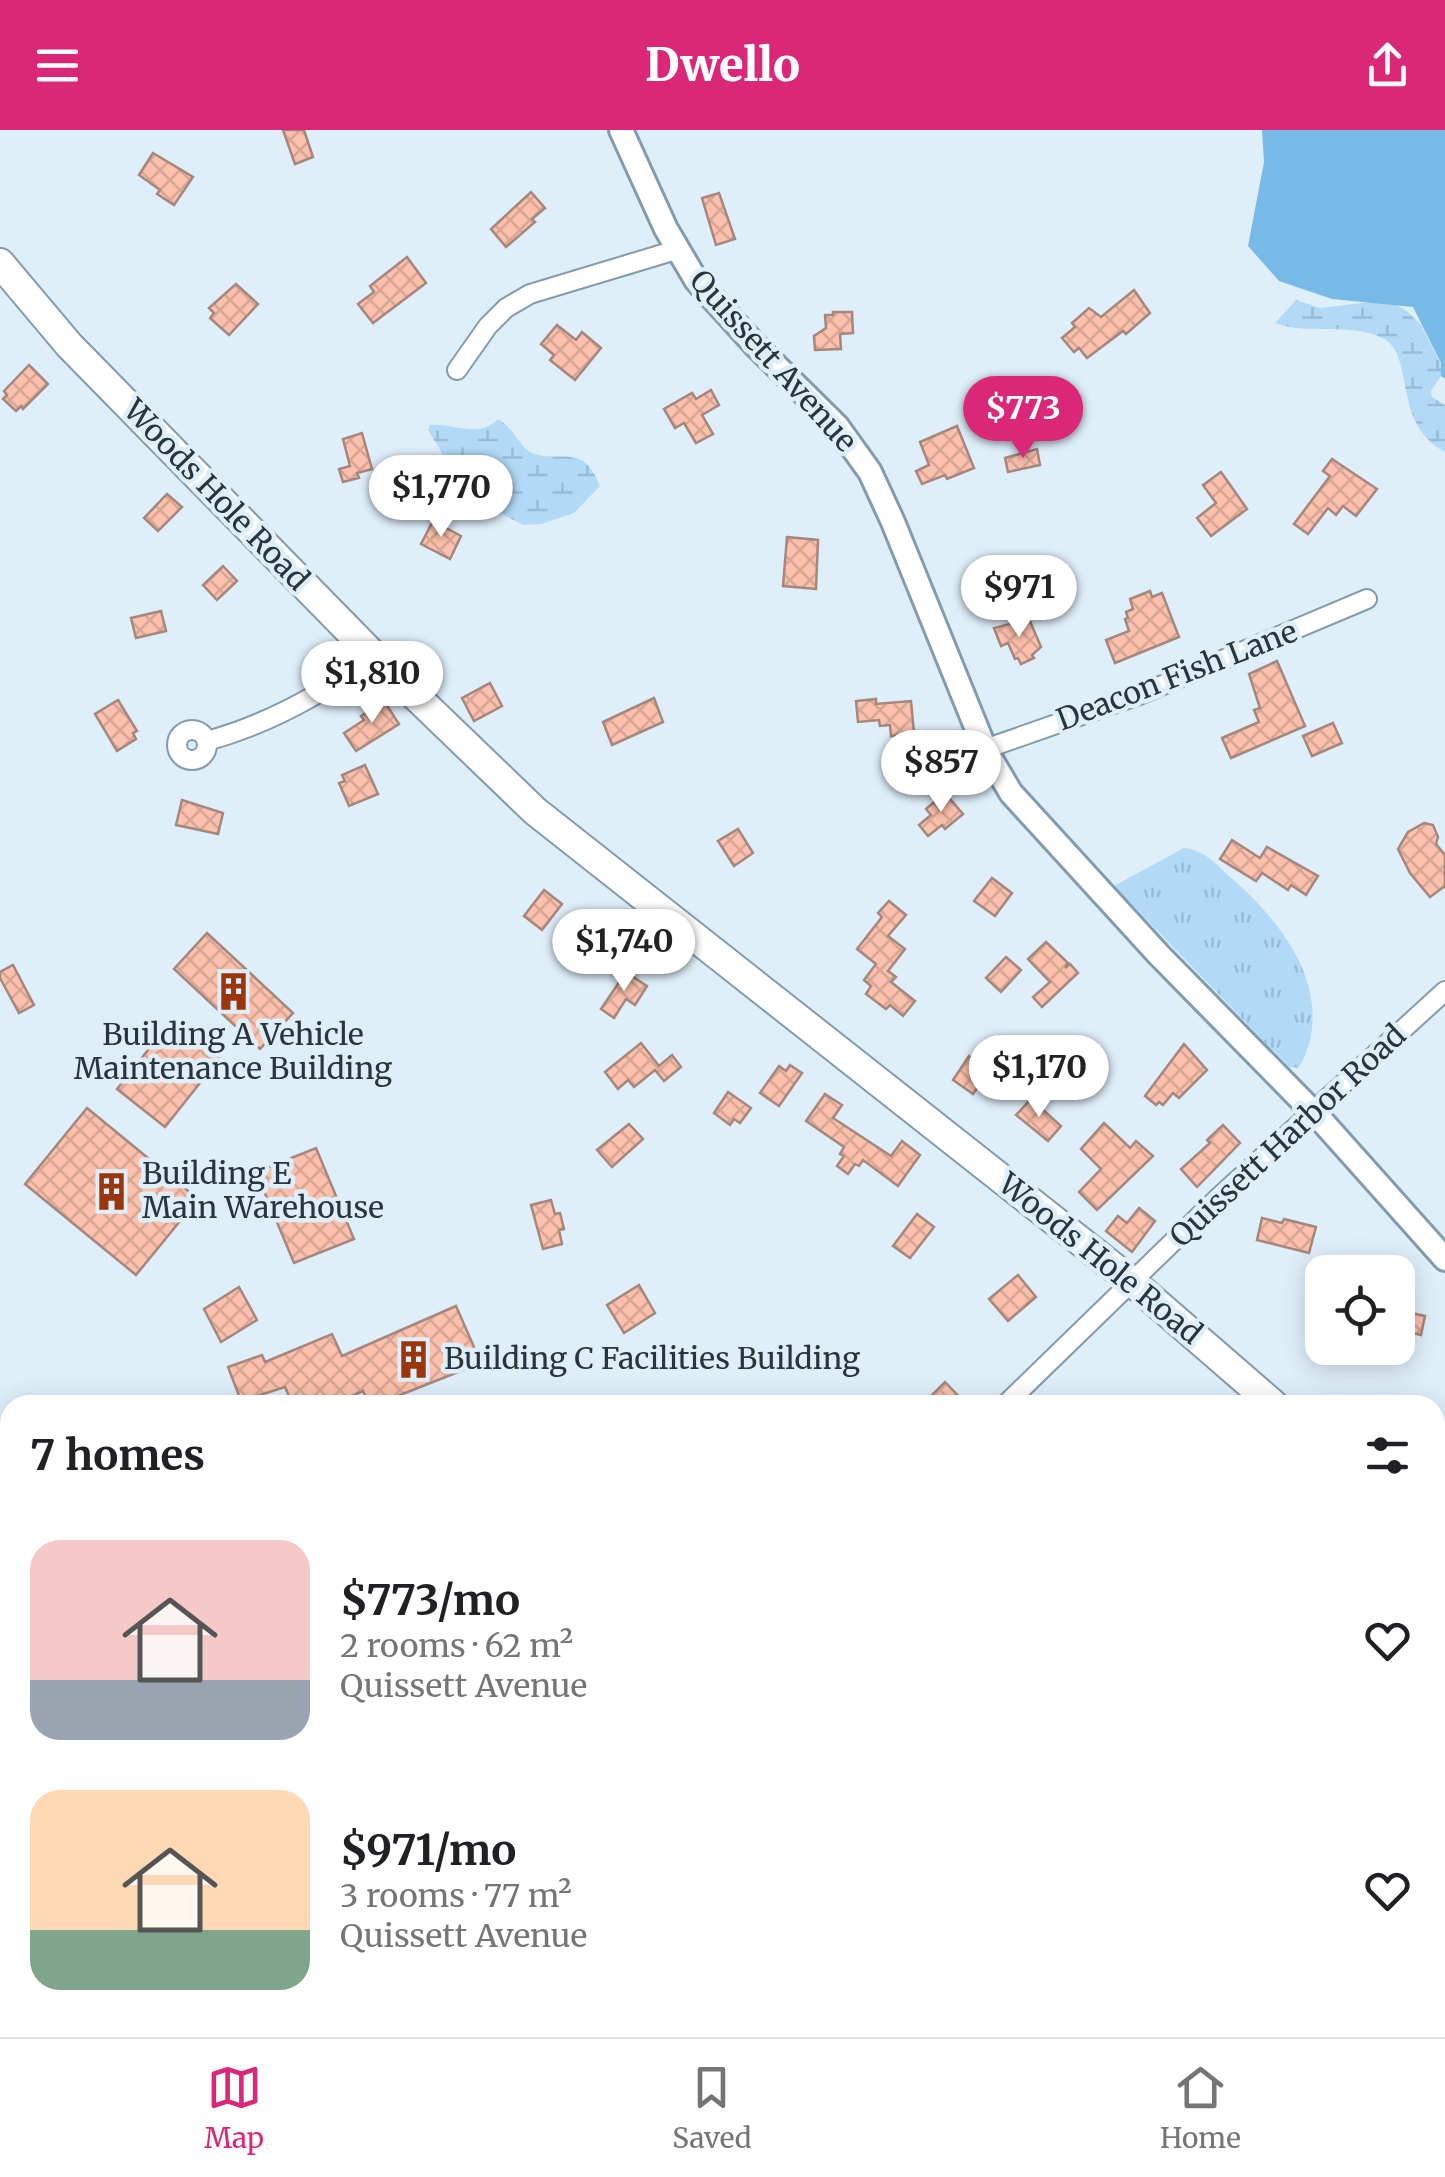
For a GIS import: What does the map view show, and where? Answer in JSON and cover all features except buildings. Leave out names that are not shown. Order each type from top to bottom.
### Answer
[{"type":"highway","name":"Woods Hole Road","points":[[0,263],[70,345],[374,656],[534,812],[1131,1281],[1262,1395]]},
{"type":"main road","name":"Quissett Avenue","points":[[621,130],[676,250],[717,305],[837,426],[870,472],[985,748],[1011,793],[1314,1112],[1445,1259]]},
{"type":"street","points":[[457,370],[488,326],[506,308],[530,294],[676,250]]},
{"type":"street","name":"Deacon Fish Lane","points":[[985,748],[1139,695],[1367,599]]},
{"type":"street","points":[[207,742],[268,721],[340,681],[374,656]]},
{"type":"street","name":"Quissett Harbor Road","points":[[1015,1395],[1131,1281],[1445,991]]},
{"type":"green space","points":[[1296,300],[1320,308],[1387,300],[1421,325],[1441,364],[1441,376],[1431,391],[1432,397],[1445,405],[1445,452],[1428,440],[1417,425],[1393,348],[1384,339],[1357,331],[1275,323]]},
{"type":"green space","points":[[498,419],[532,453],[571,457],[586,463],[600,486],[574,513],[541,524],[523,525],[475,500],[428,430],[430,425],[482,428]]},
{"type":"green space","points":[[1184,848],[1209,858],[1263,909],[1303,970],[1313,1016],[1310,1040],[1298,1068],[1289,1067],[1114,886]]},
{"type":"shaded area","points":[[1262,130],[1445,130],[1445,379],[1413,307],[1332,299],[1279,281],[1248,246],[1264,162]]},
{"type":"place","name":"Building A Vehicle Maintenance Building","points":[[233,991]]},
{"type":"place","name":"Building E Main Warehouse","points":[[112,1191]]},
{"type":"place","name":"Building C Facilities Building","points":[[414,1359]]}]
